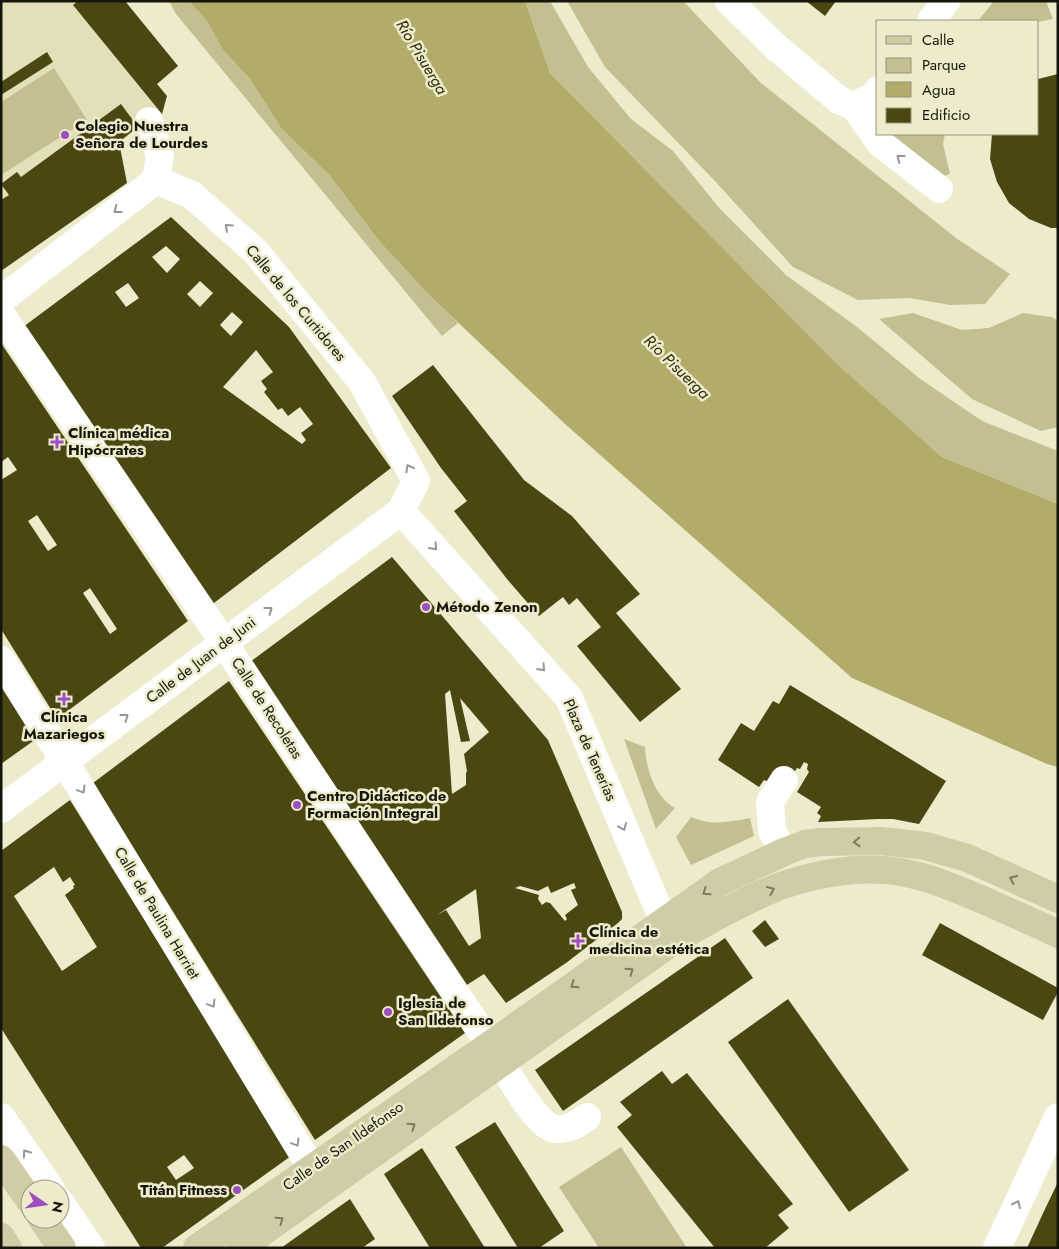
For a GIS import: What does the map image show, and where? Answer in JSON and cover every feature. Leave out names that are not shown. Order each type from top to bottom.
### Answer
[{"type":"main road","name":"Calle de San Ildefonso","points":[[197,1248],[311,1167],[490,1046],[720,882],[784,852],[805,844],[821,842],[881,842],[926,846],[967,858],[1058,899]]},
{"type":"main road","name":"Calle de San Ildefonso","points":[[240,1248],[490,1046],[676,938],[760,895],[794,882],[842,872],[883,870],[911,874],[958,889],[1058,934]]},
{"type":"main road","points":[[1,1159],[20,1187]]},
{"type":"main road","points":[[49,1229],[62,1248]]},
{"type":"main road","points":[[1,1237],[8,1248]]},
{"type":"street","points":[[729,1],[776,47],[839,100],[854,106],[880,143],[938,189]]},
{"type":"street","points":[[932,20],[946,1]]},
{"type":"street","points":[[854,106],[872,97],[876,92]]},
{"type":"street","points":[[1,300],[156,180],[160,156],[149,121]]},
{"type":"street","name":"Calle de los Curtidores","points":[[156,180],[192,195],[256,252],[362,382],[416,481],[401,511]]},
{"type":"street","name":"Calle de Recoletas","points":[[1,314],[224,643],[540,1119],[548,1126],[567,1128],[587,1117]]},
{"type":"street","name":"Calle de Juan de Juni","points":[[1,809],[401,511]]},
{"type":"street","name":"Plaza de Tenerías","points":[[401,511],[569,698],[664,922]]},
{"type":"street","name":"Calle de Paulina Harriet","points":[[1,660],[311,1167]]},
{"type":"street","points":[[784,780],[770,802],[772,831],[784,852]]},
{"type":"street","name":"Calle de San Ildefonso","points":[[664,922],[715,918]]},
{"type":"street","points":[[1,1117],[44,1179]]},
{"type":"street","points":[[997,1248],[1058,1117]]},
{"type":"street","points":[[70,1217],[91,1248]]},
{"type":"shaded area","name":"Colegio Nuestra Señora de Lourdes","points":[[1,1],[125,1],[178,66],[157,84],[167,96],[162,114],[138,127],[119,142],[127,183],[1,271]]},
{"type":"green space","points":[[169,1],[189,1],[207,21],[223,50],[250,79],[281,128],[330,176],[379,241],[458,323],[442,336],[176,14]]},
{"type":"green space","points":[[525,1],[550,1],[588,67],[631,119],[673,151],[721,210],[786,275],[857,327],[919,378],[982,421],[1058,451],[1058,504],[942,457],[836,363],[550,73]]},
{"type":"green space","points":[[567,1],[683,1],[761,83],[956,238],[1010,274],[985,304],[950,305],[909,298],[858,300],[793,267],[714,180],[605,67]]},
{"type":"green space","points":[[994,1],[1046,1],[1053,19],[1039,22],[1039,20],[979,20]]},
{"type":"green space","points":[[54,68],[87,120],[1,175],[1,102]]},
{"type":"green space","points":[[886,135],[945,135],[943,144],[950,174],[941,177]]},
{"type":"green space","points":[[913,313],[962,330],[989,328],[1023,313],[1051,317],[1058,320],[1058,427],[1041,431],[972,399],[879,319]]},
{"type":"green space","points":[[624,739],[645,747],[647,764],[653,782],[662,797],[675,808],[656,829]]},
{"type":"green space","points":[[691,817],[706,822],[727,822],[750,818],[754,836],[691,865],[676,837]]},
{"type":"green space","points":[[621,1147],[687,1248],[599,1248],[559,1187]]},
{"type":"water","name":"Río Pisuerga","points":[[189,1],[525,1],[550,73],[836,363],[942,457],[1058,504],[1058,767],[1047,764],[852,678],[564,423],[429,295],[379,241],[330,176],[281,128],[250,79],[223,50],[207,21]]},
{"type":"building","points":[[78,1],[125,1],[178,66],[157,84],[167,96],[162,114],[73,5]]},
{"type":"building","points":[[806,1],[836,1],[825,16]]},
{"type":"building","points":[[47,52],[53,62],[1,95],[1,82]]},
{"type":"building","points":[[1058,74],[1058,228],[1051,228],[1029,219],[1009,203],[997,182],[990,159],[992,135],[1039,135],[1039,79]]},
{"type":"building","points":[[121,104],[138,127],[119,142],[127,183],[1,271],[1,200],[9,195],[1,184],[17,172],[21,177]]},
{"type":"building","points":[[171,217],[289,327],[391,468],[210,606],[23,327]],"holes":[[[166,246],[180,259],[167,273],[152,257]],[[200,281],[213,293],[200,307],[187,294]],[[128,283],[139,298],[126,307],[115,292]],[[232,312],[243,322],[231,336],[220,325]],[[256,350],[273,372],[261,381],[267,389],[264,392],[278,410],[282,408],[288,416],[300,407],[313,424],[301,433],[306,440],[302,444],[223,387]]]},
{"type":"building","points":[[1,343],[188,621],[57,719],[1,629],[1,480],[17,470],[8,457],[1,462]],"holes":[[[37,515],[57,545],[48,551],[28,521]],[[90,588],[117,629],[110,634],[83,593]]]},
{"type":"building","points":[[433,365],[524,480],[572,516],[640,594],[616,613],[681,689],[640,722],[577,646],[601,627],[577,598],[569,605],[563,597],[539,616],[507,579],[454,511],[467,501],[441,468],[392,396]]},
{"type":"building","points":[[392,557],[548,740],[622,912],[622,919],[566,963],[506,1003],[484,974],[462,988],[246,665]],"holes":[[[450,690],[461,742],[470,741],[460,698],[489,732],[464,754],[467,771],[466,785],[452,794],[445,694]],[[574,883],[576,888],[571,890],[578,905],[565,915],[567,919],[565,921],[550,903],[546,902],[542,905],[538,899],[539,895],[515,888],[520,886],[538,891],[548,886],[551,893]],[[476,889],[481,938],[469,946],[446,910],[437,915]]]},
{"type":"building","points":[[229,681],[465,1033],[315,1140],[93,783]]},
{"type":"building","points":[[1,684],[36,739],[1,764]]},
{"type":"building","points":[[790,685],[946,781],[919,824],[893,819],[818,822],[821,816],[817,813],[821,807],[797,792],[809,772],[807,769],[808,764],[804,762],[800,769],[797,768],[788,783],[764,780],[759,787],[718,760],[741,723],[754,731],[773,701],[779,704]]},
{"type":"building","points":[[70,800],[291,1156],[162,1248],[141,1248],[1,1028],[1,851]],"holes":[[[54,867],[63,882],[70,877],[75,885],[65,895],[97,947],[62,971],[14,896]],[[184,1155],[194,1168],[176,1180],[167,1167]]]},
{"type":"building","points":[[765,920],[779,939],[765,947],[752,931]]},
{"type":"building","points":[[940,923],[1058,988],[1058,992],[1043,1020],[922,955]]},
{"type":"building","points":[[725,938],[753,978],[563,1111],[535,1070]]},
{"type":"building","points":[[788,999],[909,1170],[849,1212],[728,1042]]},
{"type":"building","points":[[662,1071],[672,1084],[687,1073],[793,1204],[778,1215],[789,1228],[765,1248],[715,1248],[617,1127],[632,1115],[620,1102]]},
{"type":"building","points":[[495,1122],[564,1231],[539,1248],[518,1248],[455,1147]]},
{"type":"building","points":[[422,1148],[485,1248],[430,1248],[384,1174]]},
{"type":"building","points":[[1058,1182],[1058,1248],[1027,1248],[1045,1209]]},
{"type":"building","points":[[350,1199],[375,1239],[362,1248],[281,1248]]},
{"type":"place","name":"Colegio Nuestra Señora de Lourdes","points":[[65,135]]},
{"type":"place","name":"Clínica médica Hipócrates","points":[[57,442]]},
{"type":"place","name":"Método Zenon","points":[[426,607]]},
{"type":"place","name":"Clínica Mazariegos","points":[[64,699]]},
{"type":"place","name":"Centro Didáctico de Formación Integral","points":[[297,805]]},
{"type":"place","name":"Clínica de medicina estética","points":[[578,941]]},
{"type":"place","name":"Iglesia de San Ildefonso","points":[[388,1012]]},
{"type":"place","name":"Titán Fitness","points":[[237,1190]]}]
